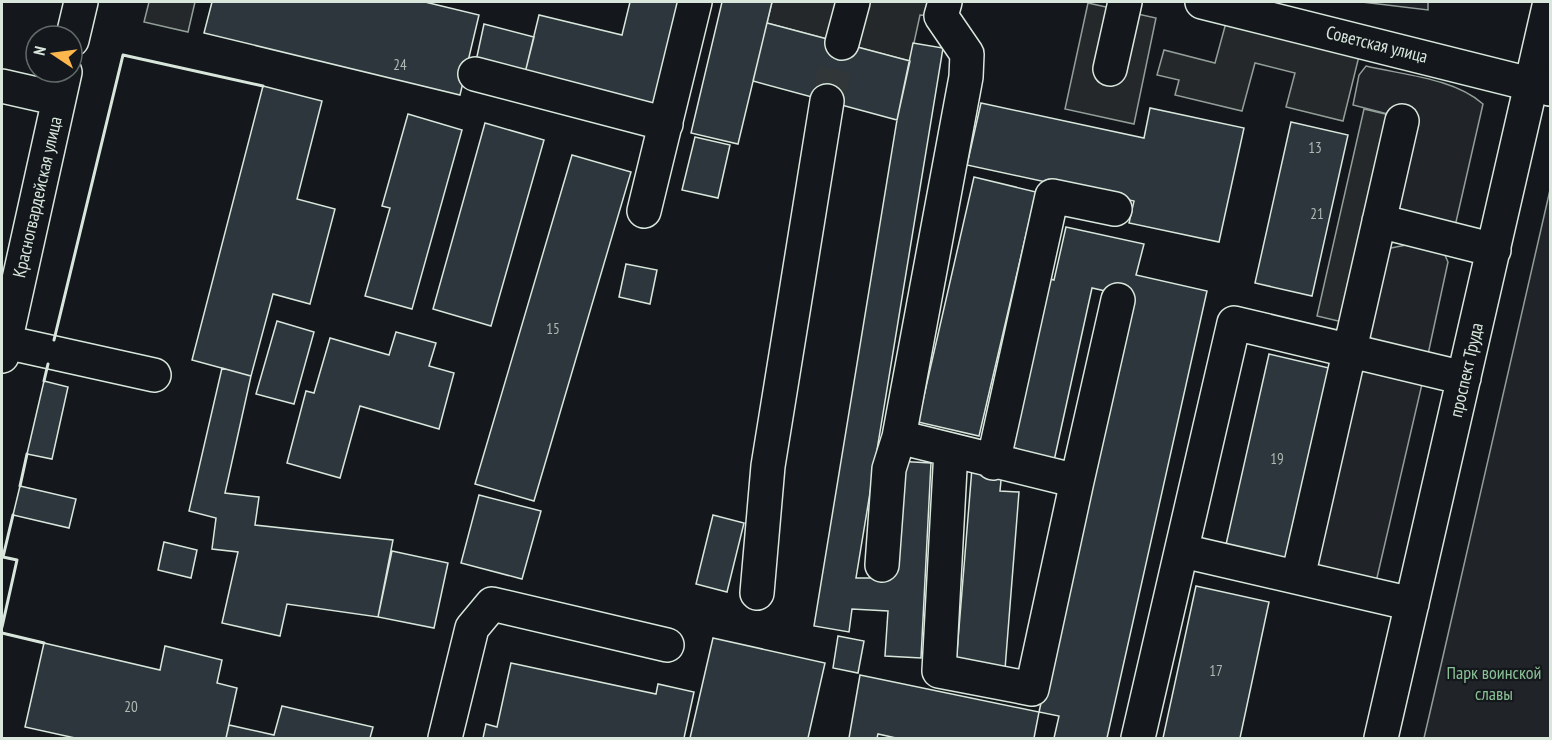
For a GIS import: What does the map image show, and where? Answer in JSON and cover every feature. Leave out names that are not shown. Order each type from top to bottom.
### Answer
[{"type":"street","points":[[76,24],[81,2]]},
{"type":"street","points":[[644,211],[695,2]]},
{"type":"street","points":[[842,43],[853,2]]},
{"type":"street","points":[[882,565],[889,469],[899,437],[966,77],[967,54],[941,16],[945,2]]},
{"type":"street","points":[[1110,69],[1125,2]]},
{"type":"street","name":"Советская улица","points":[[1202,2],[1541,86]]},
{"type":"street","name":"проспект Труда","points":[[1381,738],[1494,250],[1541,86],[1551,2]]},
{"type":"street","points":[[475,74],[666,124]]},
{"type":"street","points":[[2,86],[62,86]]},
{"type":"street","name":"Красногвардейская улица","points":[[3,349],[62,86]]},
{"type":"street","points":[[757,593],[768,466],[827,101]]},
{"type":"street","points":[[1298,577],[1402,120]]},
{"type":"street","points":[[993,463],[1052,196],[1115,209]]},
{"type":"street","points":[[1378,221],[1494,250]]},
{"type":"street","points":[[951,450],[939,671],[1032,689],[1118,300]]},
{"type":"street","points":[[1138,738],[1234,323],[1464,378]]},
{"type":"street","points":[[3,349],[154,375]]},
{"type":"street","points":[[899,437],[993,463],[1077,482]]},
{"type":"street","points":[[1183,551],[1412,604]]},
{"type":"street","points":[[445,738],[472,628],[492,604],[667,645]]},
{"type":"green space","points":[[1362,2],[1428,2],[1428,10]]},
{"type":"green space","points":[[1366,66],[1443,83],[1458,88],[1483,104],[1456,222],[1451,226],[1401,213],[1397,199],[1415,121],[1353,105],[1359,75]]},
{"type":"green space","name":"Парк воинской славы","points":[[1550,190],[1550,738],[1424,738],[1441,665]]},
{"type":"green space","points":[[1406,245],[1444,253],[1448,262],[1427,359],[1364,345],[1386,249]]},
{"type":"green space","points":[[1359,369],[1422,384],[1376,582],[1313,567]]},
{"type":"shaded area","points":[[149,2],[195,2],[188,32],[144,22]]},
{"type":"shaded area","points":[[772,2],[945,2],[941,16],[920,15],[910,61],[767,23]]},
{"type":"shaded area","points":[[1088,3],[1156,18],[1134,124],[1065,109]]},
{"type":"shaded area","points":[[1230,8],[1363,40],[1343,121],[1286,107],[1295,73],[1255,63],[1242,111],[1175,95],[1179,80],[1157,75],[1164,50],[1215,63]]},
{"type":"shaded area","points":[[1364,109],[1415,121],[1368,328],[1317,316]]},
{"type":"building","points":[[212,2],[425,2],[479,15],[460,95],[204,33]]},
{"type":"building","points":[[630,2],[688,2],[663,107],[525,73],[539,15],[622,35]]},
{"type":"building","points":[[722,2],[772,2],[738,144],[691,133]]},
{"type":"building","points":[[767,23],[910,61],[897,120],[753,81]]},
{"type":"building","points":[[484,24],[534,37],[525,73],[476,61]]},
{"type":"building","points":[[913,43],[943,48],[856,578],[890,578],[896,461],[931,463],[921,658],[885,656],[888,611],[852,609],[849,632],[814,626],[897,120]]},
{"type":"building","points":[[263,86],[322,101],[297,199],[335,209],[310,304],[273,294],[251,376],[192,360]]},
{"type":"building","points":[[981,103],[1144,138],[1150,108],[1244,128],[1219,242],[1129,223],[1134,201],[967,165]]},
{"type":"building","points":[[408,114],[462,130],[412,309],[365,296],[390,208],[382,206]]},
{"type":"building","points":[[1291,122],[1348,135],[1312,296],[1255,283]]},
{"type":"building","points":[[485,123],[544,140],[491,326],[433,309]]},
{"type":"building","points":[[695,137],[730,145],[718,198],[682,190]]},
{"type":"building","points":[[572,155],[631,172],[534,501],[475,484]]},
{"type":"building","points":[[974,177],[1036,192],[979,436],[918,422]]},
{"type":"building","points":[[1066,227],[1144,244],[1136,275],[1207,291],[1107,738],[1054,738],[1059,716],[1039,712],[1132,297],[1092,288],[1052,470],[1005,459],[1046,278],[1054,280]]},
{"type":"building","points":[[626,264],[657,270],[650,304],[619,297]]},
{"type":"building","points":[[277,321],[314,332],[294,404],[256,394]]},
{"type":"building","points":[[396,332],[436,343],[429,366],[454,373],[439,429],[360,406],[340,478],[287,463],[306,391],[314,393],[330,338],[389,355]]},
{"type":"building","points":[[1269,354],[1329,368],[1284,563],[1225,549]]},
{"type":"building","points":[[222,368],[251,376],[225,493],[259,497],[255,525],[393,540],[378,617],[287,604],[280,636],[222,623],[238,552],[212,549],[216,518],[189,511]]},
{"type":"building","points":[[44,381],[68,387],[52,459],[27,454]]},
{"type":"building","points":[[972,468],[1002,470],[1000,491],[1019,492],[1005,669],[956,665]]},
{"type":"building","points":[[20,486],[76,499],[69,528],[13,515]]},
{"type":"building","points":[[479,495],[541,511],[522,579],[461,563]]},
{"type":"building","points":[[713,515],[744,523],[727,592],[696,584]]},
{"type":"building","points":[[164,542],[197,550],[191,578],[158,570]]},
{"type":"building","points":[[392,551],[448,563],[434,628],[378,617]]},
{"type":"building","points":[[1196,586],[1269,602],[1240,738],[1163,738]]},
{"type":"building","points":[[838,636],[864,641],[858,673],[833,668]]},
{"type":"building","points":[[713,638],[825,663],[808,738],[690,738]]},
{"type":"building","points":[[44,643],[160,670],[165,646],[222,660],[217,683],[237,688],[226,738],[75,738],[25,727]]},
{"type":"building","points":[[511,663],[656,694],[658,684],[694,692],[684,738],[483,738],[486,724],[497,727]]},
{"type":"building","points":[[860,675],[1039,712],[1034,738],[896,738],[878,734],[877,738],[849,738]]},
{"type":"building","points":[[282,706],[373,727],[370,738],[226,738],[229,725],[274,735]]},
{"type":"tunnel","points":[[827,101],[842,43]]},
{"type":"wall","points":[[54,340],[123,55],[263,86]]},
{"type":"wall","points":[[44,381],[48,364]]},
{"type":"wall","points":[[20,486],[27,454]]},
{"type":"wall","points":[[2,627],[17,560],[3,557],[13,515]]},
{"type":"wall","points":[[2,633],[44,643]]}]
